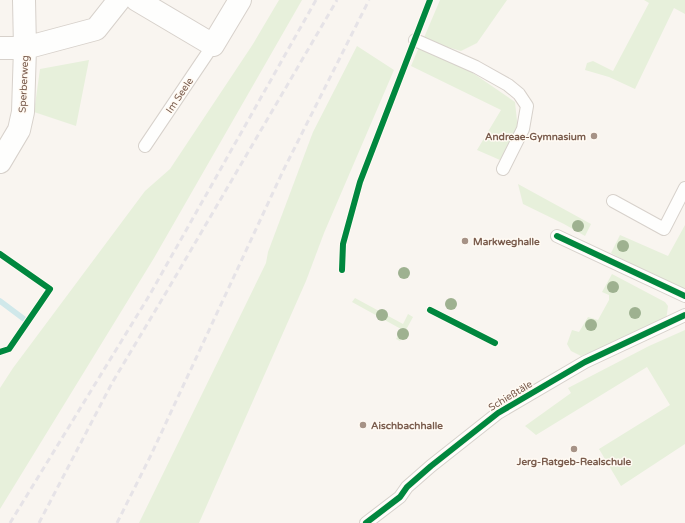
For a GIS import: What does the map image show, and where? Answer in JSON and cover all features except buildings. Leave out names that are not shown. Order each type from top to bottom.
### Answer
[{"type":"street","points":[[24,0],[25,48]]},
{"type":"street","points":[[0,48],[25,48],[96,30],[119,0]]},
{"type":"street","points":[[137,0],[213,46]]},
{"type":"street","name":"Im Seele","points":[[213,46],[240,0]]},
{"type":"street","name":"Sperberweg","points":[[0,162],[19,130],[23,112],[25,48]]},
{"type":"lane","points":[[415,40],[476,67],[508,85],[520,94],[527,106],[523,129],[503,169]]},
{"type":"lane","name":"Im Seele","points":[[145,146],[213,46]]},
{"type":"lane","points":[[614,201],[664,229],[685,188]]},
{"type":"lane","points":[[557,236],[685,296]]},
{"type":"lane","name":"Schießtäle","points":[[366,523],[400,497],[407,487],[431,466],[498,413],[585,362],[685,315]]},
{"type":"green space","points":[[279,0],[302,0],[154,258],[0,509],[0,388],[13,368],[145,191],[170,169],[253,44]]},
{"type":"green space","points":[[440,0],[507,0],[477,43],[461,51],[423,40]]},
{"type":"green space","points":[[644,0],[685,0],[685,14],[674,8],[635,89],[609,77],[585,70],[587,63],[593,61],[613,71],[649,3]]},
{"type":"green space","points":[[357,46],[394,70],[324,233],[306,281],[199,523],[139,523],[266,263],[268,252],[313,132]]},
{"type":"green space","points":[[419,47],[470,71],[515,102],[518,130],[500,160],[477,150],[501,110],[411,66]]},
{"type":"green space","points":[[89,60],[76,126],[34,112],[40,69]]},
{"type":"green space","points":[[518,184],[591,224],[585,236],[523,204]]},
{"type":"green space","points":[[685,225],[685,290],[654,276],[611,253],[620,235],[668,256]]},
{"type":"green space","points":[[612,274],[665,302],[668,306],[666,321],[581,356],[571,351],[567,344],[572,330],[579,332],[588,317],[598,320],[609,300],[609,295],[602,292]]},
{"type":"green space","points":[[355,298],[403,324],[408,314],[413,317],[400,341],[396,339],[401,329],[352,302]]},
{"type":"green space","points":[[685,330],[685,444],[621,486],[599,449],[670,405],[647,367],[536,435],[525,426],[571,393],[568,388],[649,346]]},
{"type":"waterway","points":[[0,301],[24,319]]},
{"type":"railway","points":[[10,523],[149,296],[316,0]]},
{"type":"railway","points":[[39,523],[112,383],[337,0]]},
{"type":"railway","points":[[117,523],[151,455],[283,171],[369,0]]},
{"type":"cycle path","points":[[342,270],[343,244],[360,182],[430,0]]},
{"type":"cycle path","points":[[557,236],[685,296]]},
{"type":"cycle path","points":[[0,254],[50,289],[9,349],[0,352]]},
{"type":"cycle path","points":[[430,310],[495,343]]},
{"type":"cycle path","points":[[366,523],[400,497],[407,487],[431,466],[498,413],[585,362],[685,315]]},
{"type":"place","name":"Andreae-Gymnasium","points":[[594,136]]},
{"type":"place","name":"Markweghalle","points":[[465,241]]},
{"type":"place","name":"Aischbachhalle","points":[[363,425]]},
{"type":"place","name":"Jerg-Ratgeb-Realschule","points":[[574,449]]}]
